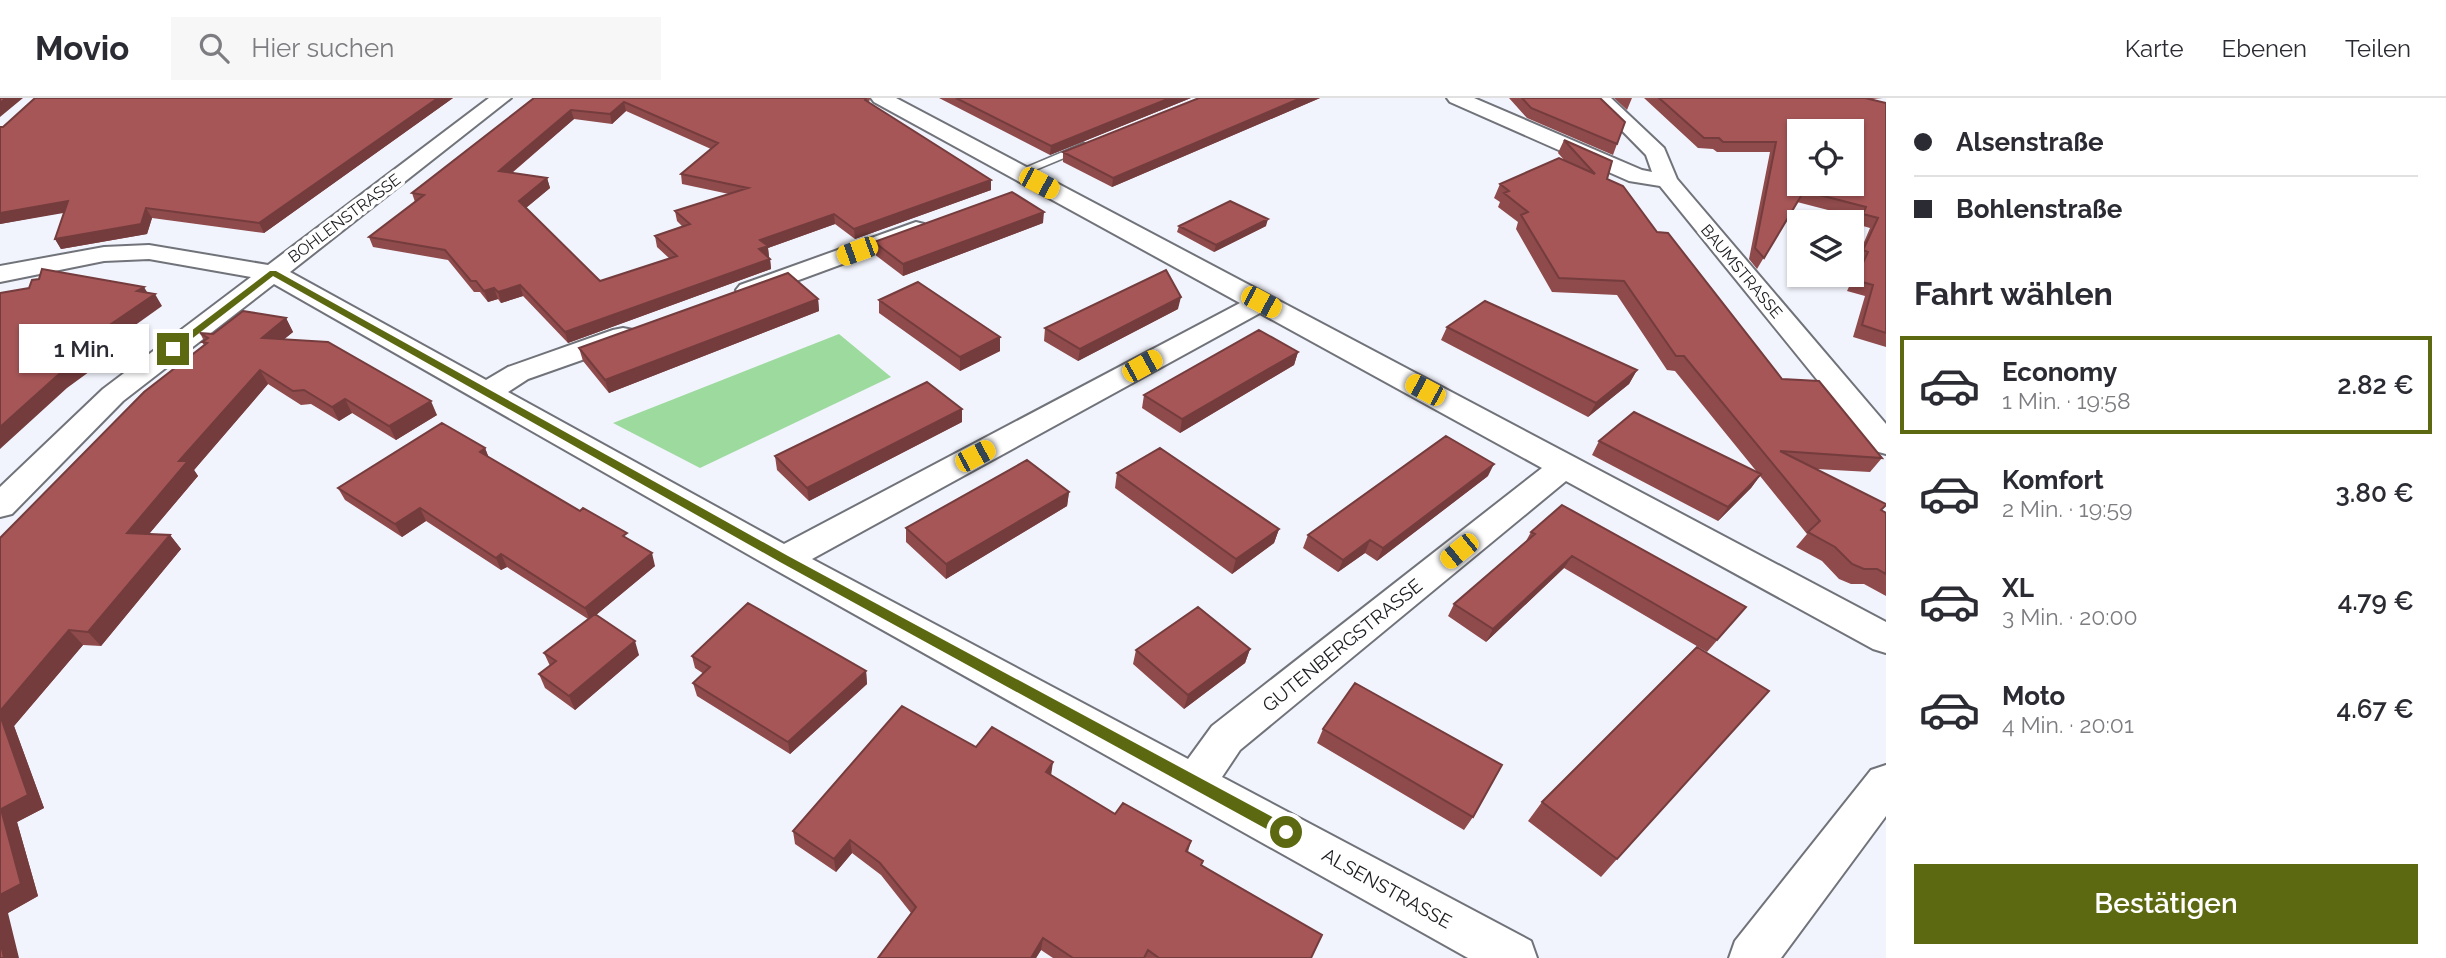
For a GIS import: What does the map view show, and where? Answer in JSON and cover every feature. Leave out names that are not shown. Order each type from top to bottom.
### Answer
[{"type":"street","name":"BOHLENSTRASSE","points":[[0,506],[113,395],[501,98]]},
{"type":"street","points":[[881,98],[1024,183],[1261,302],[1886,639]]},
{"type":"street","points":[[1457,98],[1637,176],[1667,181]]},
{"type":"street","name":"BAUMSTRASSE","points":[[1600,98],[1656,153],[1667,181],[1886,444]]},
{"type":"street","points":[[726,298],[935,222]]},
{"type":"street","name":"ALSENSTRASSE","points":[[0,274],[104,254],[149,251],[273,272],[784,559],[1514,958]]},
{"type":"street","points":[[784,559],[1261,302]]},
{"type":"street","points":[[487,392],[518,373],[648,327]]},
{"type":"street","name":"GUTENBERGSTRASSE","points":[[1195,782],[1226,738],[1565,466]]},
{"type":"street","points":[[1752,958],[1886,783]]},
{"type":"lane","points":[[1024,183],[1094,142]]},
{"type":"green space","points":[[839,334],[891,377],[700,468],[613,423]]},
{"type":"building","points":[[35,98],[438,98],[259,223],[146,208],[141,224],[55,239],[68,201],[0,213],[0,127]]},
{"type":"building","points":[[534,98],[866,98],[865,100],[991,180],[854,229],[834,214],[760,240],[768,246],[759,249],[770,259],[565,332],[520,285],[498,292],[494,288],[484,291],[476,281],[471,281],[445,250],[369,237],[424,195],[412,193]],"holes":[[[624,102],[718,143],[681,174],[748,188],[675,211],[690,224],[655,236],[677,256],[600,281],[519,201],[547,178],[499,171],[571,110],[610,114]]]},
{"type":"building","points":[[956,98],[1170,98],[1051,146]]},
{"type":"building","points":[[1199,98],[1301,98],[1113,178],[1063,152]]},
{"type":"building","points":[[1522,98],[1600,98],[1625,122],[1617,144],[1531,108]]},
{"type":"building","points":[[1659,98],[1865,98],[1886,103],[1886,333],[1862,325],[1873,285],[1864,282],[1864,261],[1868,252],[1864,248],[1878,218],[1864,214],[1866,207],[1823,196],[1864,196],[1864,119],[1787,119],[1787,196],[1801,196],[1793,210],[1787,210],[1787,219],[1764,258],[1755,248],[1776,142],[1723,142],[1719,138],[1704,138]]},
{"type":"building","points":[[1564,140],[1612,161],[1607,179],[1623,186],[1657,232],[1668,233],[1782,379],[1819,381],[1882,458],[1780,451],[1886,504],[1881,510],[1886,513],[1886,574],[1877,569],[1864,569],[1852,564],[1835,547],[1808,532],[1820,521],[1684,356],[1676,356],[1624,281],[1559,278],[1521,215],[1528,212],[1504,193],[1509,191],[1500,184],[1559,158],[1595,174]]},
{"type":"building","points":[[1012,192],[1044,212],[903,264],[874,242]]},
{"type":"building","points":[[1230,201],[1268,219],[1216,245],[1179,226]]},
{"type":"building","points":[[42,269],[144,287],[137,291],[155,294],[95,335],[110,338],[58,375],[0,427],[0,293],[29,288],[32,280],[39,279]]},
{"type":"building","points":[[1166,270],[1181,297],[1080,349],[1045,328]]},
{"type":"building","points":[[788,273],[818,299],[605,380],[579,348]]},
{"type":"building","points":[[918,282],[1000,337],[960,357],[879,300]]},
{"type":"building","points":[[1485,301],[1637,370],[1596,403],[1447,327]]},
{"type":"building","points":[[243,311],[286,318],[262,338],[328,342],[431,401],[389,426],[345,399],[332,407],[304,390],[293,391],[260,370],[179,461],[188,461],[127,533],[170,535],[88,632],[69,630],[0,711],[0,538],[144,392],[207,343],[202,342],[208,338],[200,333],[213,334]]},
{"type":"building","points":[[1259,330],[1298,352],[1182,419],[1144,395]]},
{"type":"building","points":[[927,382],[962,409],[807,488],[775,456]]},
{"type":"building","points":[[1634,412],[1761,474],[1728,507],[1599,441]]},
{"type":"building","points":[[442,423],[485,448],[480,452],[580,511],[583,508],[627,533],[623,536],[652,553],[585,608],[501,554],[496,558],[420,508],[395,524],[338,488]]},
{"type":"building","points":[[1446,436],[1494,464],[1383,548],[1370,540],[1343,560],[1308,535]]},
{"type":"building","points":[[1160,448],[1279,529],[1236,559],[1117,473]]},
{"type":"building","points":[[1027,460],[1069,492],[946,564],[906,528]]},
{"type":"building","points":[[1562,505],[1746,607],[1717,640],[1572,556],[1493,629],[1454,604],[1535,534],[1531,532]]},
{"type":"building","points":[[748,603],[866,671],[788,742],[693,683],[710,667],[692,656]]},
{"type":"building","points":[[1198,607],[1250,649],[1188,695],[1136,650]]},
{"type":"building","points":[[595,614],[635,641],[569,696],[539,674],[556,661],[544,653]]},
{"type":"building","points":[[1697,647],[1769,691],[1617,859],[1542,802]]},
{"type":"building","points":[[1355,683],[1502,765],[1473,817],[1323,729]]},
{"type":"building","points":[[902,706],[976,747],[992,727],[1053,762],[1046,772],[1115,814],[1123,803],[1191,841],[1186,851],[1203,861],[1201,865],[1322,935],[1311,958],[1159,958],[1148,950],[1144,958],[1073,958],[1043,938],[1031,958],[878,958],[916,907],[880,863],[850,840],[834,859],[793,831]]},
{"type":"building","points":[[0,715],[28,795],[1,809],[21,884],[0,895]]},
{"type":"building","points":[[0,940],[4,958],[0,958]]},
{"type":"route","points":[[173,349],[273,272],[784,559],[1286,832]]}]
